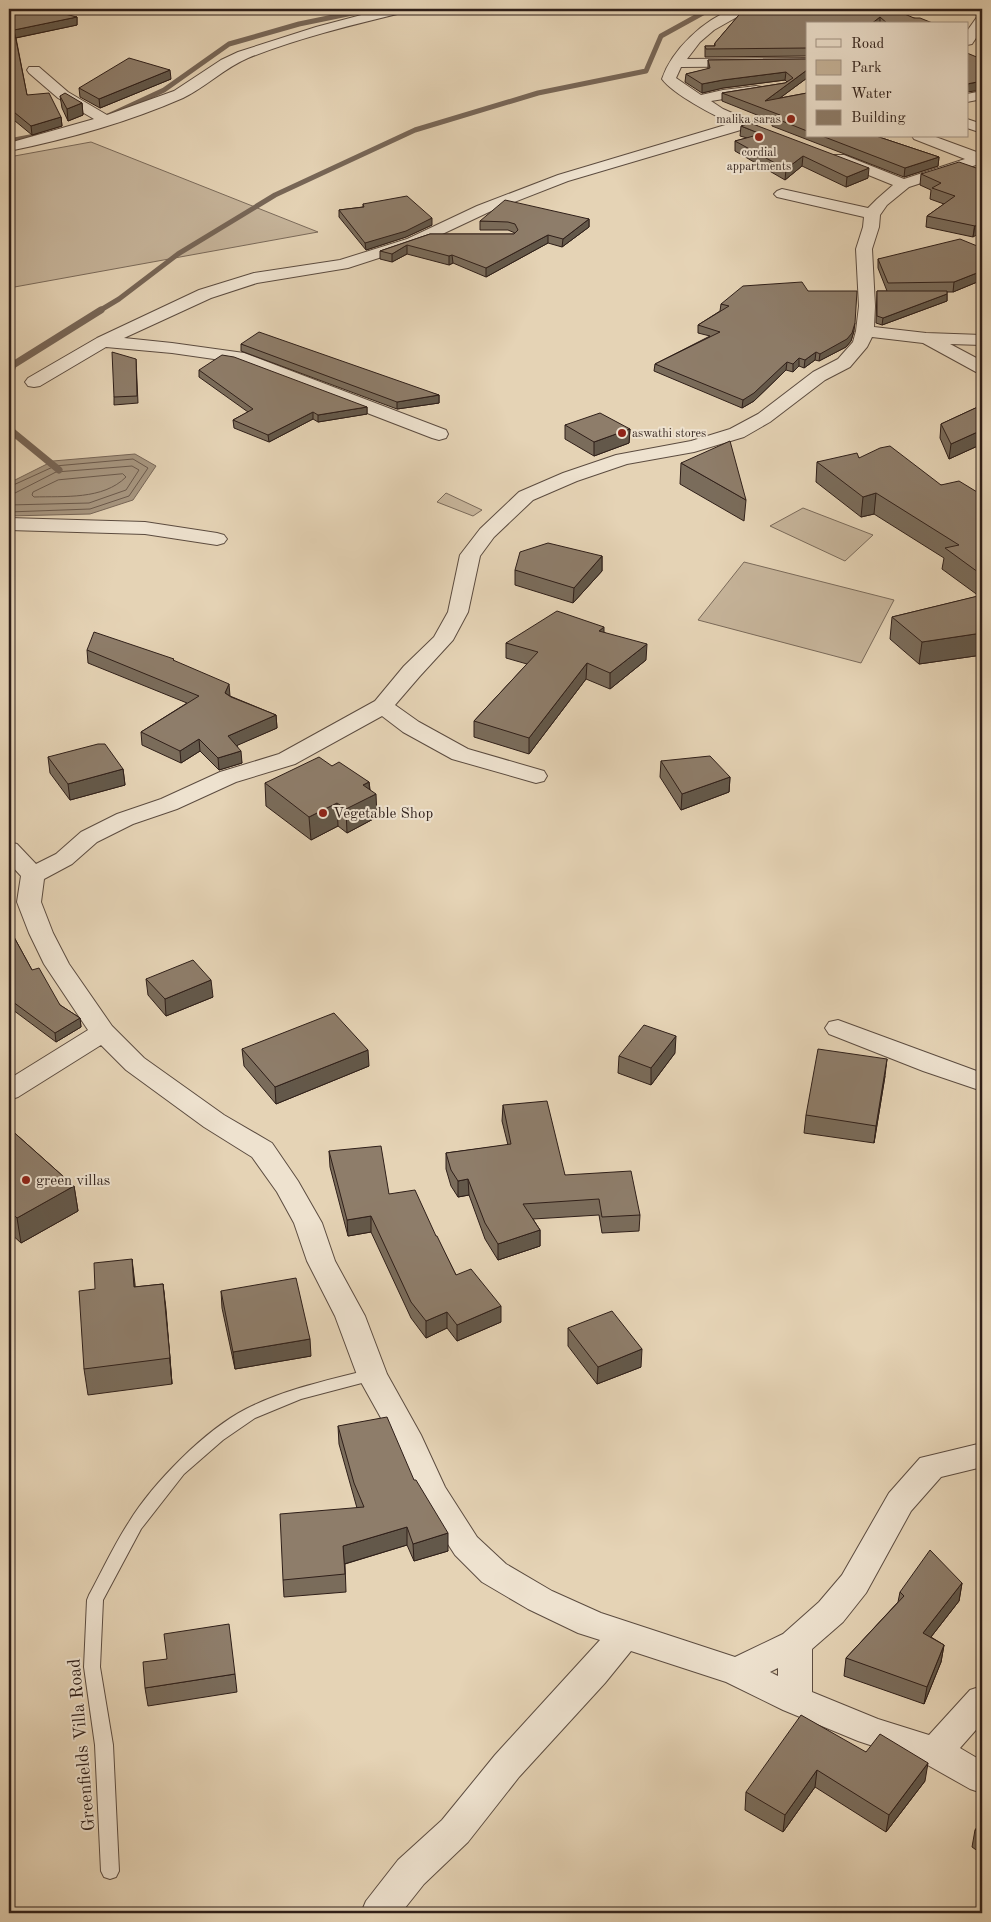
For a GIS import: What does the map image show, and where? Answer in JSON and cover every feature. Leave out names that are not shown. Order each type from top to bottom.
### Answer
[{"type":"street","points":[[9,147],[107,121],[180,93],[222,65],[243,55],[293,38],[400,9]]},
{"type":"street","points":[[744,9],[703,30],[688,46],[669,79],[718,112],[763,131]]},
{"type":"street","points":[[968,40],[982,20]]},
{"type":"street","points":[[677,63],[806,62]]},
{"type":"street","points":[[34,70],[63,95],[107,121]]},
{"type":"street","points":[[699,100],[723,94],[766,89]]},
{"type":"street","points":[[968,98],[982,95]]},
{"type":"street","points":[[968,123],[982,129]]},
{"type":"street","points":[[34,382],[103,342],[205,294],[254,278],[342,265],[413,242],[483,209],[564,178],[745,124]]},
{"type":"street","points":[[923,138],[977,163]]},
{"type":"street","points":[[824,153],[904,184]]},
{"type":"street","points":[[33,875],[64,859],[89,837],[126,819],[169,804],[228,777],[287,759],[383,706],[412,671],[443,640],[458,612],[470,555],[486,533],[526,496],[570,477],[623,459],[694,446],[737,433],[764,418],[819,376],[844,363],[861,343],[865,331],[867,306],[864,249],[871,228],[872,214],[882,202],[904,184],[977,163]]},
{"type":"street","points":[[782,194],[872,214]]},
{"type":"street","points":[[427,235],[463,236]]},
{"type":"street","points":[[865,331],[926,338],[982,340]]},
{"type":"street","points":[[926,338],[982,368]]},
{"type":"street","points":[[103,342],[172,348],[238,357],[439,434]]},
{"type":"street","points":[[9,524],[145,528],[217,538]]},
{"type":"street","points":[[383,706],[411,728],[430,736],[460,754],[536,776]]},
{"type":"street","points":[[9,849],[33,875]]},
{"type":"street","points":[[33,875],[29,902],[41,933],[57,964],[103,1032],[135,1064],[163,1085],[214,1121],[262,1150],[288,1188],[308,1223],[321,1261],[350,1316],[372,1375],[406,1435],[431,1492],[466,1546],[494,1573],[540,1600],[590,1623],[737,1672],[795,1700],[870,1731],[935,1752],[982,1778]]},
{"type":"street","points":[[838,1028],[932,1065],[982,1082]]},
{"type":"street","points":[[9,1091],[103,1032]]},
{"type":"street","points":[[737,1672],[795,1644],[831,1612],[854,1584],[900,1502],[931,1467],[982,1455]]},
{"type":"street","points":[[379,1913],[411,1872],[455,1831],[506,1766],[592,1673],[625,1634]]},
{"type":"street","points":[[795,1644],[795,1700]]},
{"type":"street","points":[[935,1752],[982,1700]]},
{"type":"lane","name":"Greenfields Villa Road","points":[[110,1871],[104,1745],[92,1667],[95,1600],[135,1525],[178,1470],[218,1436],[250,1414],[297,1394],[372,1375]]},
{"type":"green space","points":[[91,142],[318,232],[9,288],[9,157]]},
{"type":"green space","points":[[446,493],[482,510],[473,516],[437,502]]},
{"type":"green space","points":[[803,508],[873,535],[845,561],[770,526]]},
{"type":"green space","points":[[744,562],[894,600],[861,663],[698,620]]},
{"type":"water","points":[[135,454],[156,466],[133,500],[90,514],[9,516],[9,483],[53,461]]},
{"type":"building","points":[[9,9],[45,9],[77,17],[14,30],[27,95],[49,93],[61,117],[31,126],[9,108]]},
{"type":"building","points":[[744,9],[893,9],[914,18],[930,22],[886,22],[880,17],[874,22],[806,22],[806,48],[706,49],[705,46],[715,46],[715,43]]},
{"type":"building","points":[[968,53],[982,61],[982,81],[968,84]]},
{"type":"building","points":[[129,58],[170,70],[99,99],[79,88]]},
{"type":"building","points":[[806,59],[806,71],[765,101],[806,93],[806,131],[772,117],[780,115],[722,93],[785,83],[793,78],[786,72],[702,84],[686,74],[710,68],[708,60]]},
{"type":"building","points":[[65,93],[82,103],[67,109],[60,96]]},
{"type":"building","points":[[750,123],[869,168],[847,177],[803,156],[786,169],[735,141],[761,134],[741,126]]},
{"type":"building","points":[[827,138],[882,138],[939,157],[905,168]]},
{"type":"building","points":[[959,162],[982,170],[982,222],[975,226],[927,216],[955,196],[932,188],[941,183],[921,174]]},
{"type":"building","points":[[407,196],[432,218],[406,231],[365,243],[339,210],[364,207],[363,204]]},
{"type":"building","points":[[505,200],[589,219],[563,239],[548,235],[486,268],[452,255],[449,256],[407,245],[392,254],[380,251],[430,234],[514,234],[518,230],[515,224],[480,221]]},
{"type":"building","points":[[960,239],[982,248],[982,271],[954,282],[888,283],[878,259]]},
{"type":"building","points":[[802,282],[808,291],[857,291],[855,323],[852,333],[847,339],[820,354],[816,352],[805,360],[799,358],[793,364],[787,362],[754,393],[743,400],[655,364],[720,332],[698,325],[729,306],[721,304],[743,286]]},
{"type":"building","points":[[877,291],[947,291],[947,294],[883,318],[877,316]]},
{"type":"building","points":[[259,332],[439,395],[397,402],[241,344]]},
{"type":"building","points":[[112,352],[136,359],[137,396],[114,397]]},
{"type":"building","points":[[222,355],[234,357],[367,407],[318,415],[313,412],[268,435],[233,420],[253,409],[199,370]]},
{"type":"building","points":[[982,405],[982,430],[951,444],[941,424]]},
{"type":"building","points":[[600,413],[630,429],[594,442],[565,425]]},
{"type":"building","points":[[730,441],[746,500],[681,463]]},
{"type":"building","points":[[890,446],[941,485],[959,481],[982,495],[982,575],[945,548],[959,545],[876,493],[863,497],[817,462],[857,453],[859,458],[880,448]]},
{"type":"building","points":[[548,543],[602,556],[574,588],[515,570],[520,552]]},
{"type":"building","points":[[982,595],[982,633],[922,642],[892,617]]},
{"type":"building","points":[[557,611],[604,627],[599,631],[647,644],[610,673],[587,663],[529,738],[474,721],[538,652],[506,643]]},
{"type":"building","points":[[94,632],[174,659],[229,684],[225,693],[231,697],[276,715],[228,736],[241,751],[218,758],[199,739],[180,751],[141,732],[199,696],[87,650]]},
{"type":"building","points":[[98,744],[105,744],[123,769],[68,784],[48,757]]},
{"type":"building","points":[[710,756],[730,777],[682,794],[661,761]]},
{"type":"building","points":[[319,757],[332,766],[339,762],[369,782],[363,785],[376,794],[346,809],[337,803],[309,817],[265,783]]},
{"type":"building","points":[[9,928],[32,970],[39,968],[60,1005],[80,1018],[55,1033],[9,999]]},
{"type":"building","points":[[193,960],[211,980],[165,999],[146,979]]},
{"type":"building","points":[[334,1013],[368,1050],[275,1087],[242,1049]]},
{"type":"building","points":[[644,1025],[676,1036],[651,1068],[619,1056]]},
{"type":"building","points":[[818,1049],[887,1059],[876,1126],[806,1115]]},
{"type":"building","points":[[547,1101],[565,1175],[631,1171],[640,1215],[602,1217],[599,1199],[523,1204],[540,1230],[498,1244],[485,1223],[468,1179],[458,1181],[451,1170],[446,1153],[511,1144],[503,1105]]},
{"type":"building","points":[[9,1128],[74,1186],[17,1218],[9,1210]]},
{"type":"building","points":[[381,1146],[389,1194],[415,1190],[456,1275],[471,1269],[501,1306],[457,1325],[447,1312],[426,1321],[411,1302],[371,1216],[347,1220],[329,1151]]},
{"type":"building","points":[[132,1259],[134,1287],[163,1284],[170,1358],[84,1369],[79,1291],[95,1289],[94,1263]]},
{"type":"building","points":[[296,1278],[310,1339],[233,1352],[221,1291]]},
{"type":"building","points":[[612,1311],[642,1349],[598,1367],[568,1328]]},
{"type":"building","points":[[387,1417],[414,1480],[416,1480],[448,1533],[413,1544],[407,1527],[343,1546],[345,1574],[283,1580],[280,1514],[364,1507],[354,1483],[338,1426]]},
{"type":"building","points":[[930,1550],[962,1583],[923,1633],[944,1645],[927,1687],[846,1658],[904,1596],[900,1592]]},
{"type":"building","points":[[229,1624],[235,1674],[145,1688],[143,1662],[167,1659],[164,1634]]},
{"type":"building","points":[[801,1715],[866,1752],[880,1734],[928,1763],[889,1815],[817,1770],[785,1815],[746,1792]]},
{"type":"building","points":[[982,1821],[982,1834],[975,1830]]},
{"type":"building","points":[[421,1909],[426,1913],[417,1913]]},
{"type":"waterway","points":[[108,116],[164,90],[229,44],[299,24],[372,9]]},
{"type":"waterway","points":[[99,311],[119,299],[178,254],[275,195],[415,130],[538,93],[646,71],[661,36],[710,9]]},
{"type":"waterway","points":[[9,141],[35,136]]},
{"type":"waterway","points":[[9,377],[13,365],[101,310]]},
{"type":"waterway","points":[[9,429],[59,470]]},
{"type":"place","name":"malika saras","points":[[791,119]]},
{"type":"place","name":"cordial appartments","points":[[759,137]]},
{"type":"place","name":"aswathi stores","points":[[622,433]]},
{"type":"place","name":"Vegetable Shop","points":[[323,813]]},
{"type":"place","name":"green villas","points":[[26,1180]]}]
